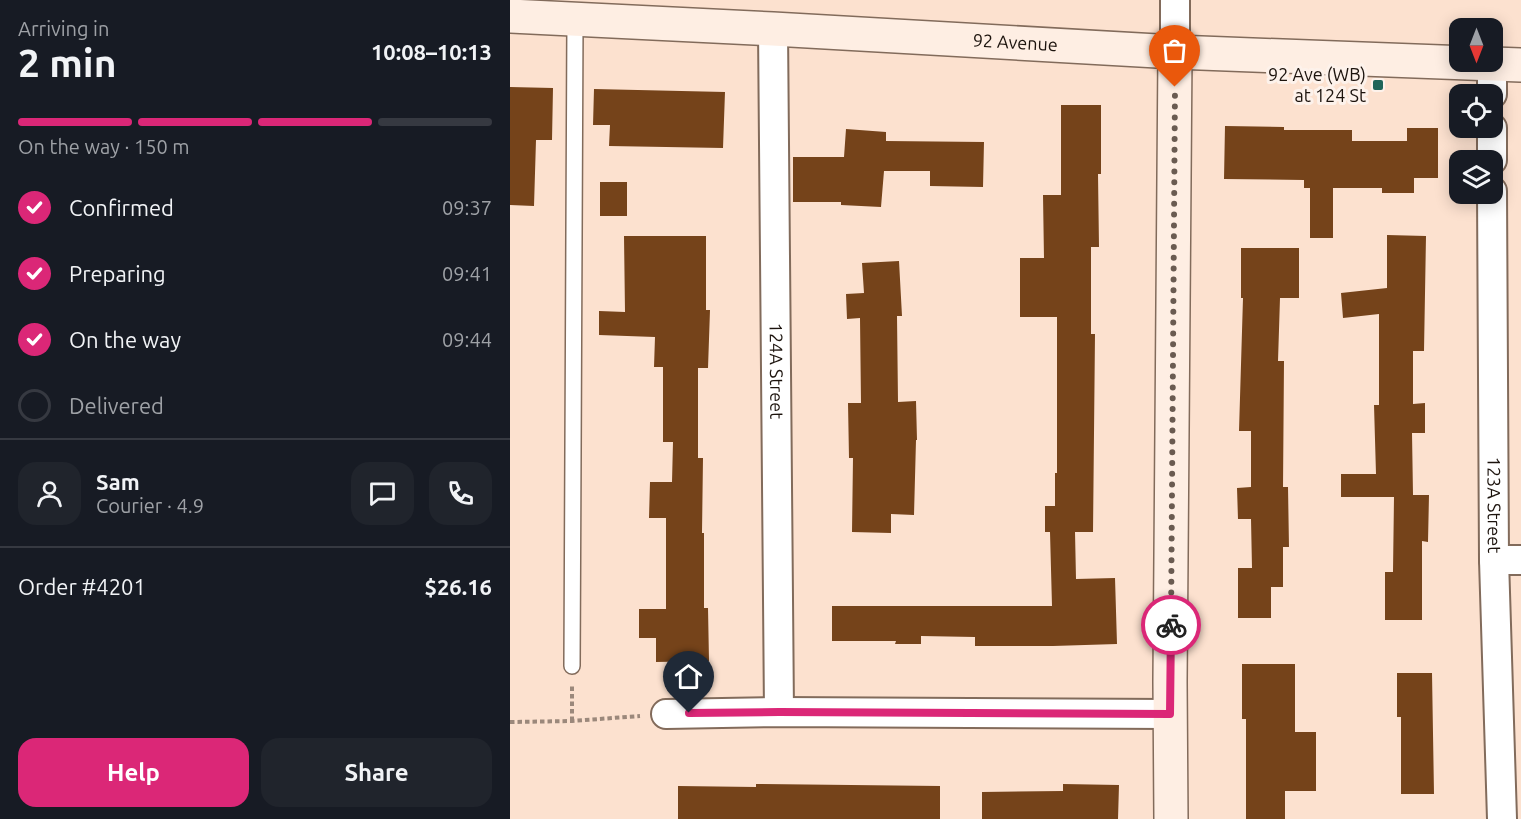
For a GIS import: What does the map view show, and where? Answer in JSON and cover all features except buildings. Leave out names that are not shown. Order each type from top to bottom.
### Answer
[{"type":"street","points":[[1171,819],[1175,0]]},
{"type":"street","name":"92 Avenue","points":[[510,16],[1175,52],[1502,75]]},
{"type":"street","name":"124A Street","points":[[773,29],[779,712]]},
{"type":"street","name":"123A Street","points":[[1493,204],[1507,560],[1502,819]]},
{"type":"street","points":[[656,714],[779,712],[1170,714]]},
{"type":"lane","points":[[572,666],[575,20]]},
{"type":"path","points":[[572,666],[572,721]]},
{"type":"path","points":[[510,722],[572,721],[656,714]]},
{"type":"way so far","points":[[1171,625],[1175,87]]},
{"type":"place","name":"92 Ave (WB) at 124 St","points":[[1378,85]]},
{"type":"route","points":[[689,713],[1170,714],[1171,625]]}]
